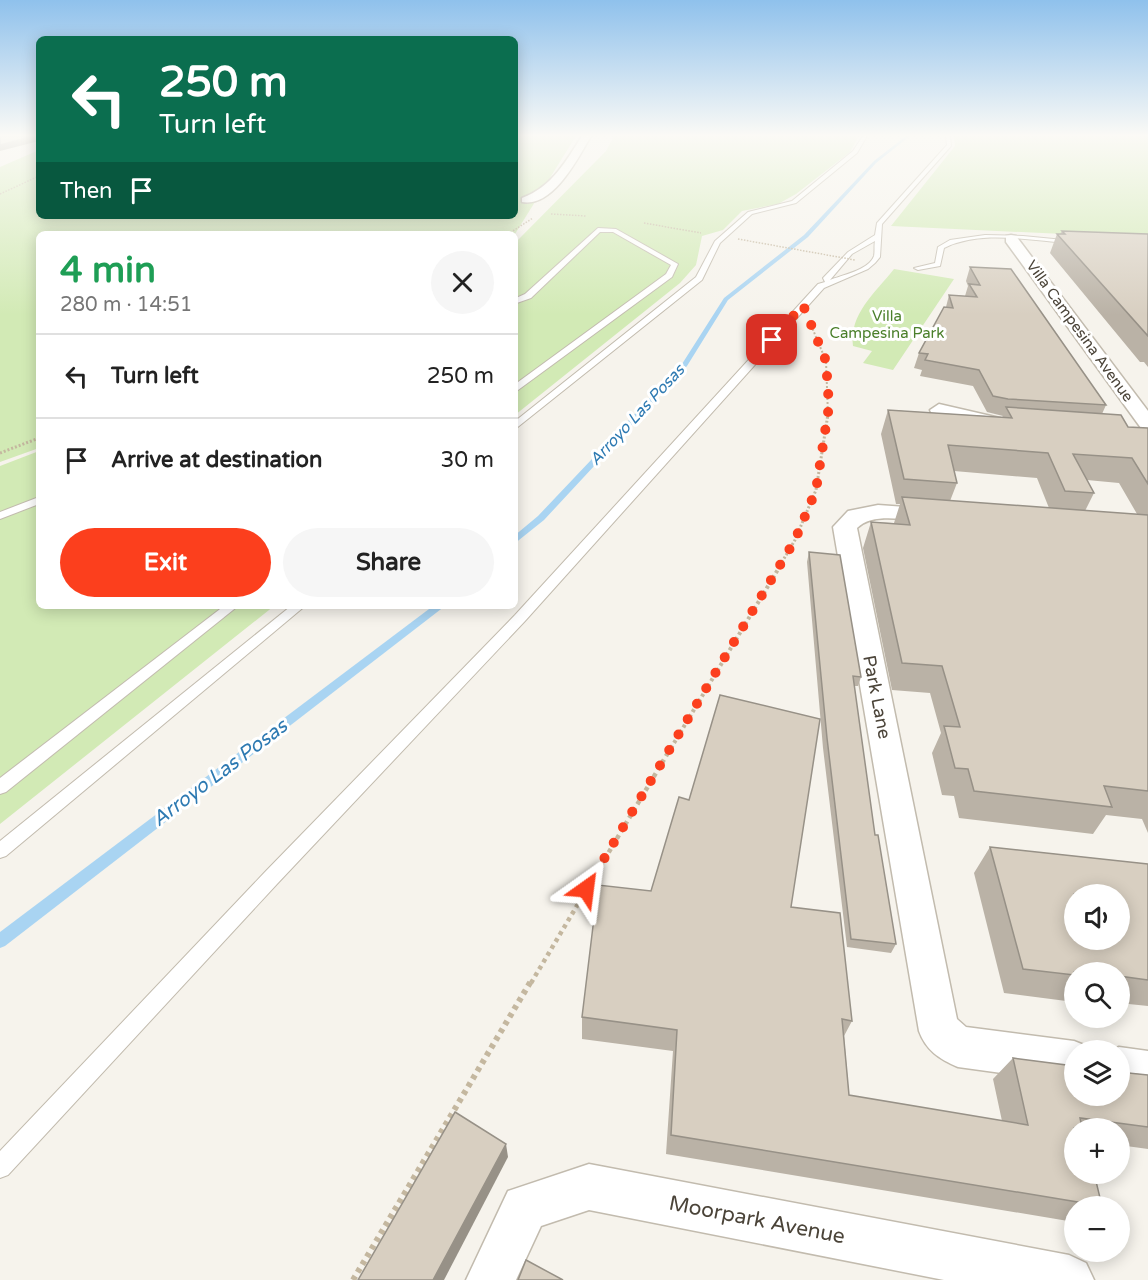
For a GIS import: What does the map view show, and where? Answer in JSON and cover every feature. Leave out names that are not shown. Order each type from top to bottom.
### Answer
[{"type":"street","points":[[526,200],[538,196]]},
{"type":"street","name":"Villa Campesina Avenue","points":[[1011,239],[1148,424]]},
{"type":"street","points":[[939,410],[1012,424]]},
{"type":"street","points":[[1125,432],[1148,433]]},
{"type":"street","name":"Park Lane","points":[[960,518],[878,512],[856,516],[845,527],[939,1031],[958,1046],[1064,1061]]},
{"type":"street","points":[[1130,1070],[1148,1072]]},
{"type":"street","name":"Moorpark Avenue","points":[[491,1280],[525,1208],[589,1187],[1069,1280]]},
{"type":"lane","points":[[518,424],[699,278],[717,242],[750,213],[794,202],[802,196]]},
{"type":"lane","points":[[821,286],[866,268],[873,262],[877,257],[879,224],[904,196]]},
{"type":"lane","points":[[518,300],[528,296],[598,230],[614,230],[675,264],[669,275],[518,387]]},
{"type":"lane","points":[[0,1167],[271,878],[520,618],[850,253],[878,236]]},
{"type":"lane","points":[[918,267],[938,265],[941,247],[949,240],[1011,239],[1080,242]]},
{"type":"lane","points":[[0,516],[36,501]]},
{"type":"lane","points":[[0,787],[228,609]]},
{"type":"lane","points":[[0,851],[295,609]]},
{"type":"path","points":[[512,231],[539,213]]},
{"type":"path","points":[[738,239],[855,260]]},
{"type":"path","points":[[353,1280],[795,540],[816,490],[829,406],[826,361],[803,305]]},
{"type":"path","points":[[0,453],[36,439]]},
{"type":"green space","points":[[0,196],[36,196],[36,219],[518,219],[518,196],[539,196],[517,231],[36,231],[36,449],[0,462]]},
{"type":"green space","points":[[562,196],[793,196],[778,204],[742,211],[723,230],[702,236],[696,265],[680,283],[518,413],[518,240]]},
{"type":"green space","points":[[915,196],[1148,196],[1148,238],[891,226]]},
{"type":"green space","name":"Villa Campesina Park","points":[[894,269],[954,279],[893,370],[863,363],[872,351],[853,346],[853,334],[859,314],[865,304]]},
{"type":"green space","points":[[36,452],[36,609],[270,609],[0,824],[0,466]]},
{"type":"building","points":[[1062,231],[1148,234],[1148,336],[1057,234],[1065,234]]},
{"type":"building","points":[[970,267],[1011,269],[1106,405],[993,396],[979,370],[925,360],[928,354],[919,353],[944,307],[953,308],[949,295],[977,297],[969,284],[980,285]]},
{"type":"building","points":[[1006,407],[1121,415],[1128,427],[1148,428],[1148,484],[1132,458],[1073,454],[1094,493],[1065,491],[1048,453],[948,445],[957,483],[904,479],[888,410],[1012,418]]},
{"type":"building","points":[[902,497],[1148,515],[1148,791],[1104,786],[1112,807],[974,791],[968,769],[955,768],[944,726],[960,727],[942,666],[902,663],[871,522],[910,525]]},
{"type":"building","points":[[809,552],[840,555],[861,677],[853,676],[875,835],[878,835],[896,944],[851,939],[827,738]]},
{"type":"building","points":[[720,695],[820,719],[791,907],[840,913],[852,1021],[842,1019],[849,1095],[1028,1125],[1013,1058],[1064,1065],[1064,1106],[1130,1106],[1130,1073],[1148,1075],[1148,1127],[1130,1125],[1130,1118],[1064,1118],[1064,1184],[1097,1184],[1100,1196],[1064,1196],[1064,1200],[671,1135],[677,1030],[582,1017],[598,885],[651,891],[679,797],[689,800]]},
{"type":"building","points":[[990,847],[1148,864],[1148,980],[1130,978],[1130,962],[1064,962],[1064,974],[1023,969]]},
{"type":"building","points":[[455,1112],[506,1144],[433,1280],[358,1280]]},
{"type":"building","points":[[526,1260],[563,1280],[518,1280]]},
{"type":"waterway","name":"Arroyo Las Posas","points":[[518,538],[541,518],[685,365],[726,299],[806,236],[844,196]]},
{"type":"waterway","name":"Arroyo Las Posas","points":[[0,941],[436,609]]},
{"type":"route","points":[[586,889],[795,540],[816,490],[829,406],[826,361],[803,305],[772,340]]}]
